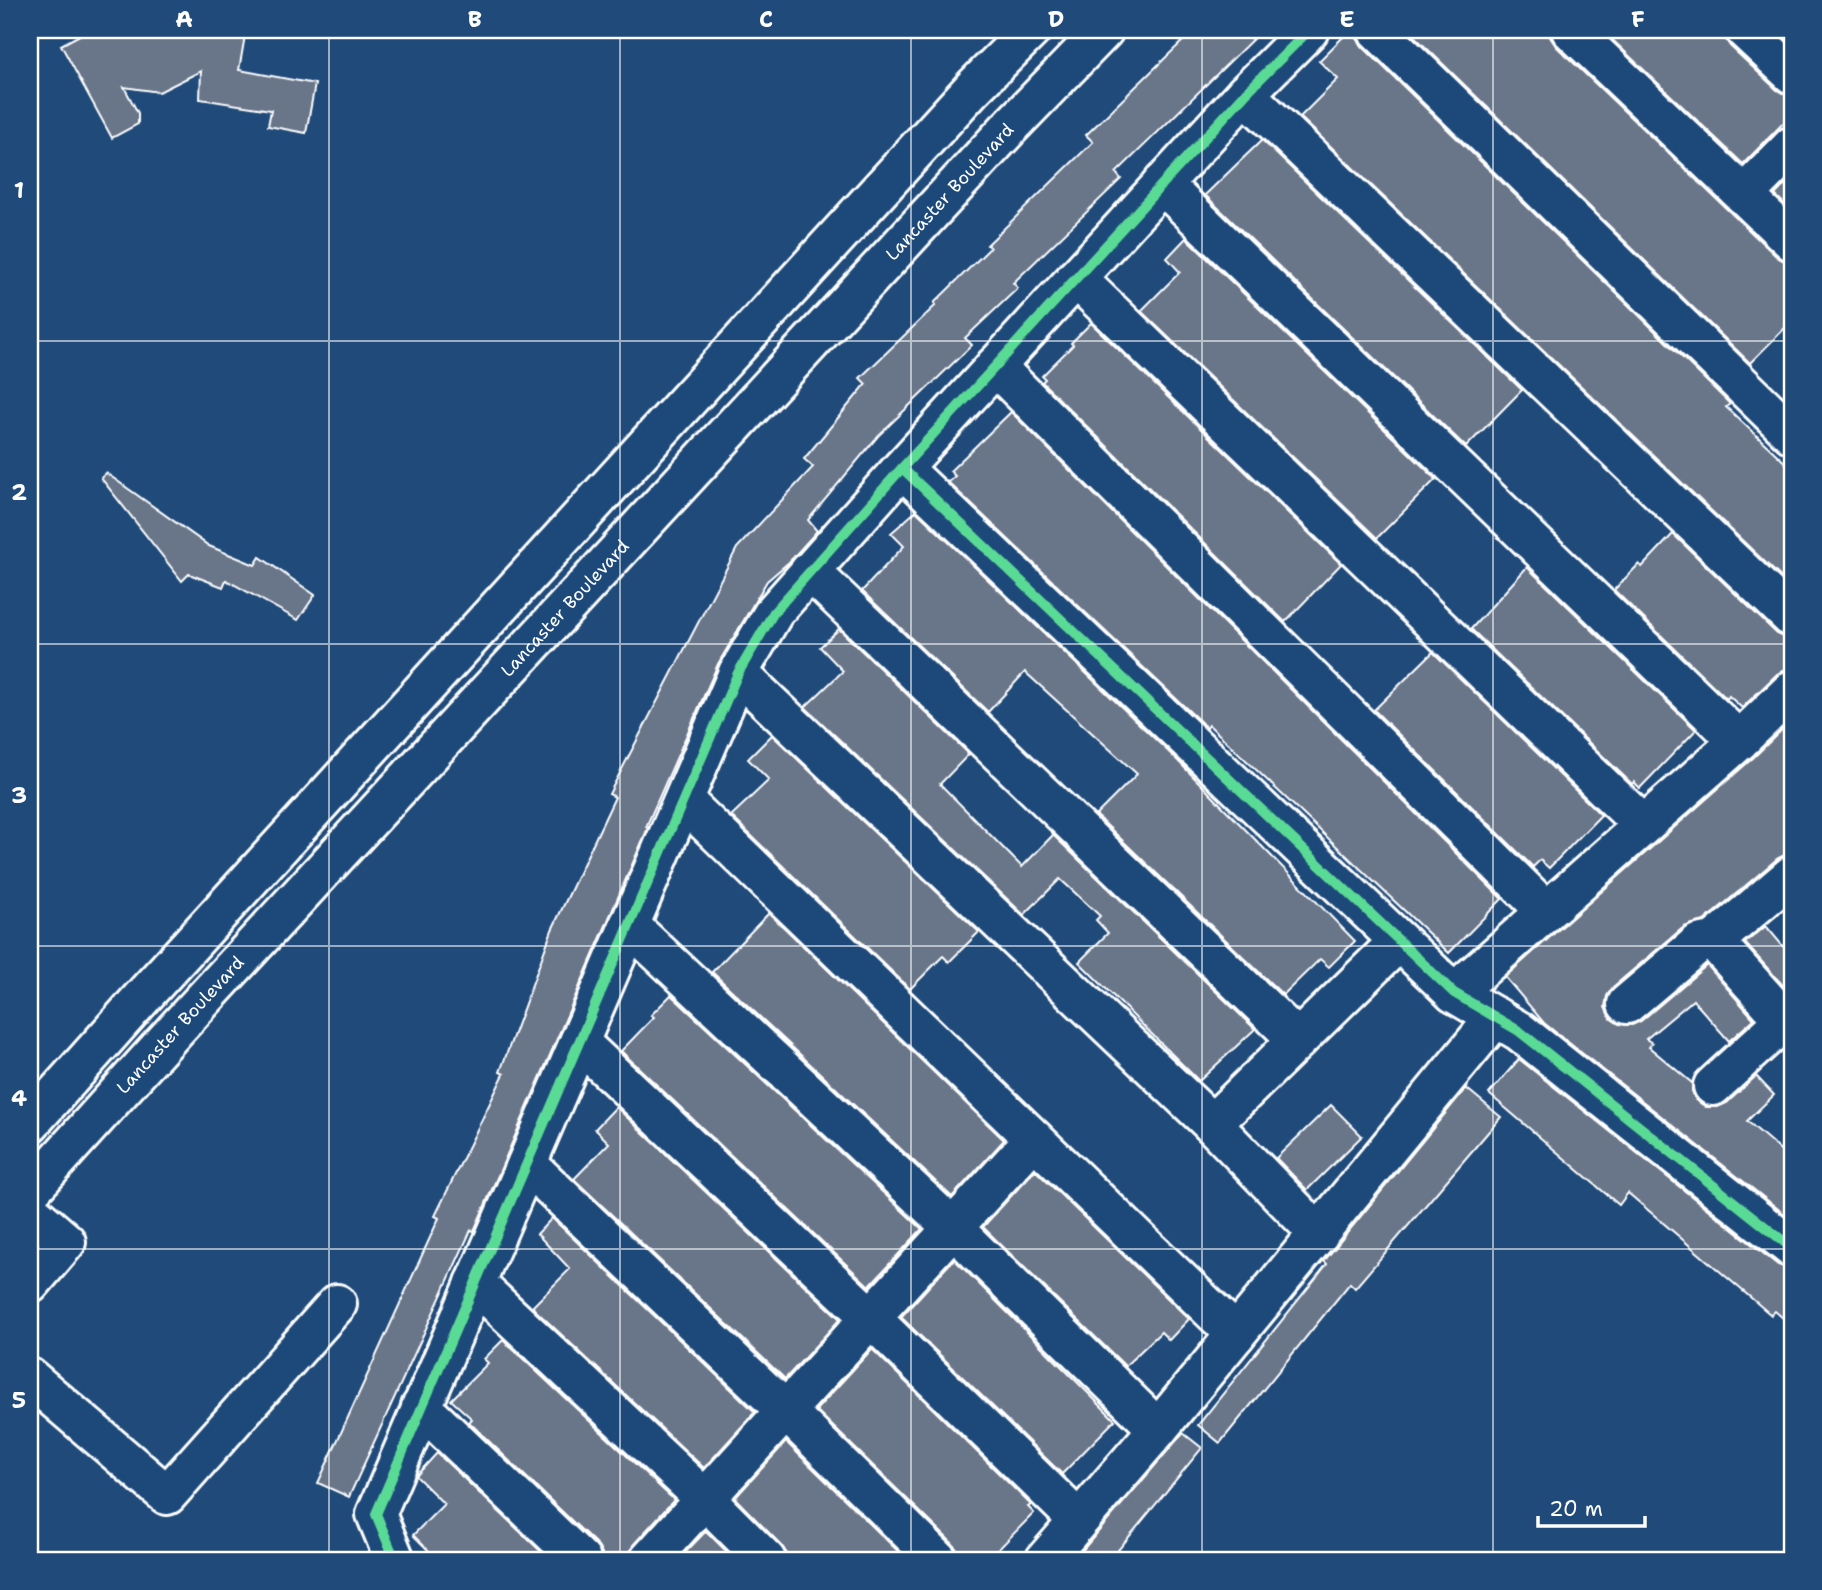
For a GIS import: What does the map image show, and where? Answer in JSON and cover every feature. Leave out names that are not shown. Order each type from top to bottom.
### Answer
[{"type":"street","points":[[30,1123],[165,971],[972,89],[1031,30]]},
{"type":"street","name":"Lancaster Boulevard","points":[[30,1191],[177,1028],[989,149],[1104,30]]},
{"type":"street","points":[[396,1560],[376,1514],[738,673],[774,612],[1162,184],[1245,94],[1309,30]]},
{"type":"street","points":[[1377,30],[1792,434]]},
{"type":"street","points":[[1571,30],[1792,241]]},
{"type":"street","points":[[1745,30],[1792,74]]},
{"type":"street","points":[[1245,94],[1792,618]]},
{"type":"street","points":[[1744,195],[1792,146]]},
{"type":"street","points":[[1162,184],[1739,741]]},
{"type":"street","points":[[1076,278],[1643,825]]},
{"type":"street","points":[[995,366],[1546,911]]},
{"type":"street","points":[[902,468],[1454,993],[1518,1031],[1792,1248]]},
{"type":"street","points":[[810,571],[1298,1040]]},
{"type":"street","points":[[738,673],[1212,1124],[1320,1234]]},
{"type":"street","points":[[1454,993],[1792,691]]},
{"type":"street","points":[[684,801],[1236,1334]]},
{"type":"street","points":[[1628,1004],[1698,944],[1714,941],[1792,875]]},
{"type":"street","points":[[629,925],[953,1228],[1158,1429]]},
{"type":"street","points":[[1212,1124],[1399,941]]},
{"type":"street","points":[[1713,1086],[1789,1024],[1714,941]]},
{"type":"street","points":[[1045,1560],[1320,1234],[1496,1017]]},
{"type":"street","points":[[579,1042],[871,1318],[1079,1520]]},
{"type":"street","points":[[649,1560],[1034,1139]]},
{"type":"street","points":[[527,1164],[938,1560]]},
{"type":"street","points":[[30,1211],[66,1242],[30,1284]]},
{"type":"street","points":[[475,1283],[705,1499],[766,1560]]},
{"type":"street","points":[[30,1378],[167,1496],[337,1304]]},
{"type":"street","points":[[421,1407],[581,1560]]},
{"type":"building","points":[[89,30],[246,30],[239,70],[315,84],[306,133],[268,126],[271,110],[200,99],[201,71],[159,92],[124,87],[138,113],[138,124],[112,138],[61,45]]},
{"type":"building","points":[[1194,30],[1262,30],[1116,173],[1121,179],[1013,283],[1018,288],[965,338],[972,345],[878,436],[808,520],[817,531],[789,562],[767,581],[718,664],[474,1231],[471,1230],[349,1497],[318,1483],[439,1218],[435,1216],[504,1074],[500,1072],[552,930],[615,797],[609,794],[737,548],[813,467],[804,459],[866,384],[860,378],[936,305],[934,303],[990,248],[987,245],[1093,142],[1086,135]]},
{"type":"building","points":[[1350,30],[1356,30],[1356,37],[1362,46],[1730,404],[1726,407],[1792,469],[1792,588],[1300,117],[1338,79],[1319,61]]},
{"type":"building","points":[[1408,30],[1550,30],[1550,37],[1556,46],[1777,257],[1792,262],[1792,321],[1750,363]]},
{"type":"building","points":[[1602,30],[1724,30],[1724,37],[1730,46],[1777,90],[1792,95],[1792,114],[1743,164]]},
{"type":"building","points":[[1262,140],[1522,390],[1466,447],[1205,195]]},
{"type":"building","points":[[1792,177],[1792,211],[1775,195]]},
{"type":"building","points":[[1186,238],[1436,479],[1377,538],[1141,311],[1180,272],[1167,258]]},
{"type":"building","points":[[1091,323],[1341,564],[1285,622],[1042,382],[1045,379],[1042,376]]},
{"type":"building","points":[[1011,412],[1502,899],[1449,953],[948,482],[955,476],[950,471]]},
{"type":"building","points":[[106,473],[209,546],[255,565],[260,557],[315,595],[298,620],[226,580],[223,587],[189,574],[182,581],[101,478]]},
{"type":"building","points":[[916,511],[1176,759],[1355,941],[1329,967],[1320,959],[1283,995],[1096,815],[1137,774],[1025,672],[988,712],[862,591],[904,546],[891,533]]},
{"type":"building","points":[[1673,534],[1777,634],[1792,639],[1792,669],[1777,674],[1742,708],[1729,696],[1727,699],[1614,590],[1639,564],[1642,567]]},
{"type":"building","points":[[1527,567],[1696,730],[1640,788],[1634,782],[1632,784],[1471,629]]},
{"type":"building","points":[[839,629],[969,754],[940,784],[1022,867],[1053,835],[1255,1029],[1199,1081],[1079,962],[1108,933],[1096,920],[1100,916],[1060,879],[1024,915],[805,707],[843,671],[820,647]]},
{"type":"building","points":[[1433,652],[1601,815],[1549,868],[1540,860],[1533,867],[1374,710]]},
{"type":"building","points":[[1792,720],[1792,852],[1778,858],[1704,921],[1684,927],[1613,987],[1607,996],[1605,1007],[1610,1018],[1619,1024],[1632,1025],[1641,1021],[1707,965],[1754,1019],[1729,1041],[1693,1000],[1646,1039],[1652,1043],[1649,1047],[1692,1083],[1696,1100],[1706,1107],[1727,1103],[1756,1076],[1774,1095],[1747,1121],[1792,1160],[1792,1220],[1544,1023],[1505,977],[1754,757]]},
{"type":"building","points":[[772,735],[979,932],[949,962],[943,956],[910,989],[731,816],[769,780],[748,759]]},
{"type":"building","points":[[769,913],[1004,1140],[952,1197],[712,972]]},
{"type":"building","points":[[1766,926],[1792,957],[1792,989],[1789,992],[1745,943]]},
{"type":"building","points":[[671,995],[922,1229],[869,1286],[621,1051]]},
{"type":"building","points":[[1519,1059],[1778,1265],[1792,1269],[1792,1326],[1775,1311],[1771,1315],[1628,1193],[1619,1205],[1489,1094]]},
{"type":"building","points":[[1466,1088],[1501,1117],[1355,1288],[1350,1283],[1220,1443],[1198,1425],[1327,1264],[1324,1261]]},
{"type":"building","points":[[1331,1105],[1362,1136],[1307,1190],[1276,1158]]},
{"type":"building","points":[[616,1107],[840,1319],[785,1379],[574,1179],[609,1143],[595,1129]]},
{"type":"building","points":[[1035,1170],[1189,1319],[1169,1340],[1161,1332],[1125,1366],[983,1227]]},
{"type":"building","points":[[552,1218],[755,1412],[704,1468],[534,1309],[533,1306],[570,1269],[537,1234]]},
{"type":"building","points":[[954,1259],[1115,1420],[1062,1474],[901,1317]]},
{"type":"building","points":[[503,1340],[674,1500],[633,1545],[628,1560],[602,1560],[602,1553],[596,1544],[469,1422],[472,1419],[451,1400],[488,1363],[484,1359]]},
{"type":"building","points":[[872,1349],[1031,1505],[1028,1507],[1034,1513],[988,1560],[959,1560],[959,1553],[953,1544],[816,1410]]},
{"type":"building","points":[[1183,1433],[1202,1448],[1110,1560],[1074,1560]]},
{"type":"building","points":[[786,1442],[907,1560],[787,1560],[787,1554],[781,1545],[735,1498]]},
{"type":"building","points":[[437,1453],[550,1560],[438,1560],[413,1535],[444,1504],[416,1476]]},
{"type":"building","points":[[706,1531],[735,1560],[678,1560]]},
{"type":"cycle path","points":[[395,1560],[376,1514],[738,673],[774,612],[902,468],[1245,94],[1309,30]]},
{"type":"cycle path","points":[[902,468],[1454,993],[1519,1031],[1792,1248]]}]
